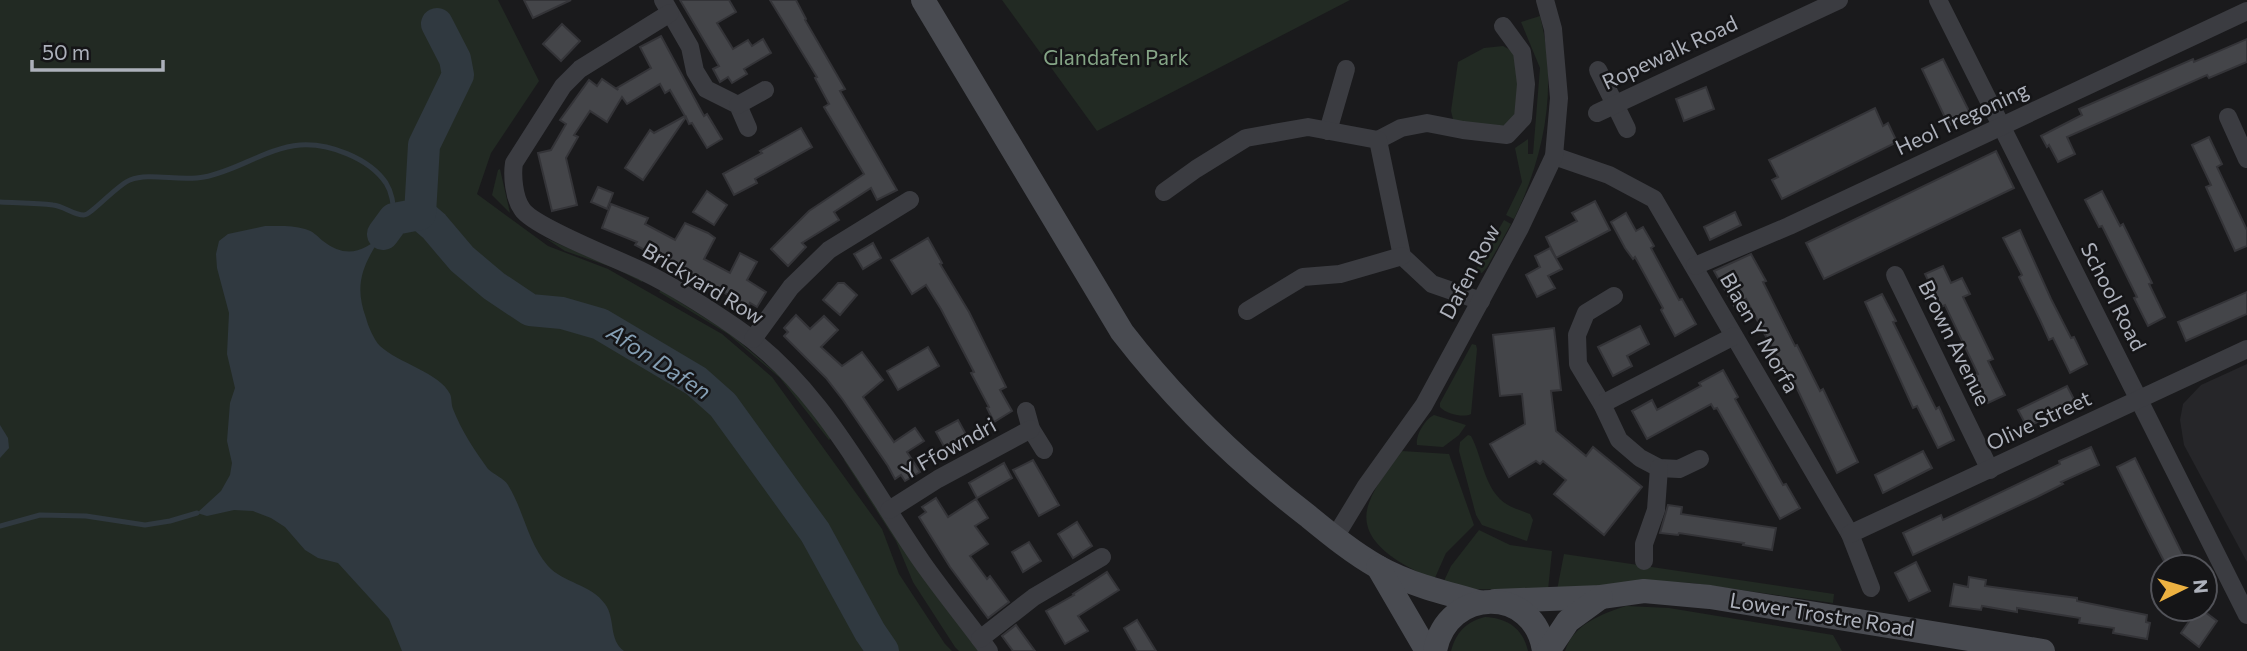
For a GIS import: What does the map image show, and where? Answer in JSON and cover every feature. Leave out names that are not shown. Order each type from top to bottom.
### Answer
[{"type":"main road","points":[[923,0],[1122,332],[1157,378],[1261,480],[1335,537],[1378,567],[1436,591],[1511,606],[1526,615],[1536,627],[1546,651]]},
{"type":"main road","points":[[1378,567],[1427,651]]},
{"type":"main road","name":"Lower Trostre Road","points":[[1487,602],[1601,597],[1644,591],[1710,597],[2043,651]]},
{"type":"main road","name":"Lower Trostre Road","points":[[1546,651],[1568,621],[1601,597]]},
{"type":"main road","points":[[1435,651],[1440,632],[1450,618],[1463,608],[1487,602]]},
{"type":"street","name":"Dafen Row","points":[[1335,537],[1366,485],[1424,405],[1525,217],[1554,156],[1559,98],[1553,29],[1545,0]]},
{"type":"street","name":"Ropewalk Road","points":[[1597,113],[1839,0]]},
{"type":"street","name":"School Road","points":[[1938,0],[2247,615]]},
{"type":"street","points":[[666,6],[690,47],[695,71],[706,89],[738,104],[748,128]]},
{"type":"street","name":"Brickyard Row","points":[[666,6],[580,69],[563,86],[513,163],[520,208],[538,223],[647,273],[753,339],[792,375],[843,440],[922,561],[984,645]]},
{"type":"street","name":"Heol Tregoning","points":[[1695,266],[1788,226],[2247,11]]},
{"type":"street","points":[[1164,192],[1246,138],[1308,127],[1378,140],[1401,128],[1427,123],[1507,135],[1523,118],[1526,84],[1522,52],[1503,26]]},
{"type":"street","points":[[1328,131],[1346,69]]},
{"type":"street","points":[[1598,70],[1627,129]]},
{"type":"street","points":[[738,104],[765,90]]},
{"type":"street","points":[[2228,117],[2247,159]]},
{"type":"street","points":[[1378,140],[1402,256],[1432,284],[1481,301]]},
{"type":"street","name":"Blaen Y Morfa","points":[[1554,156],[1609,175],[1654,199],[1850,534],[1871,588]]},
{"type":"street","points":[[753,339],[791,287],[829,250],[910,200]]},
{"type":"street","points":[[1247,311],[1303,277],[1340,274],[1402,256]]},
{"type":"street","name":"Brown Avenue","points":[[1895,275],[1990,470]]},
{"type":"street","points":[[1614,296],[1586,313],[1577,335],[1578,364],[1602,404],[1619,440],[1640,458],[1660,468],[1679,469],[1700,459]]},
{"type":"street","points":[[1602,404],[1734,336]]},
{"type":"street","name":"Olive Street","points":[[1850,534],[2247,349]]},
{"type":"street","name":"Y Ffowndri","points":[[1026,411],[1031,429],[1044,450]]},
{"type":"street","name":"Y Ffowndri","points":[[889,510],[938,479],[1031,429]]},
{"type":"street","points":[[1644,561],[1644,544],[1656,510],[1660,468]]},
{"type":"street","points":[[984,645],[1034,597],[1102,556]]},
{"type":"shaded area","points":[[265,226],[305,229],[331,247],[347,251],[362,249],[383,234],[370,254],[362,274],[360,294],[373,337],[388,352],[428,374],[445,387],[451,396],[456,417],[473,448],[488,469],[508,485],[541,557],[554,572],[599,597],[608,610],[616,641],[624,651],[402,651],[389,619],[338,563],[318,558],[305,550],[285,527],[253,511],[234,510],[207,516],[197,513],[221,491],[230,475],[232,463],[227,441],[230,403],[235,388],[227,354],[229,313],[217,268],[219,241],[228,234]]},
{"type":"shaded area","points":[[2247,364],[2247,562],[2184,445],[2180,420],[2183,404],[2201,385]]},
{"type":"shaded area","points":[[0,425],[8,438],[9,448],[0,458]]},
{"type":"green space","points":[[0,0],[498,0],[539,81],[491,153],[477,194],[548,246],[608,269],[722,334],[772,377],[882,529],[899,574],[952,651],[0,651]]},
{"type":"green space","name":"Glandafen Park","points":[[1002,0],[1350,0],[1097,131]]},
{"type":"green space","points":[[1540,16],[1548,68],[1545,120],[1534,170],[1514,219],[1506,215],[1522,182],[1515,148],[1528,139],[1528,154],[1533,154],[1540,68],[1521,22]]},
{"type":"green space","points":[[1503,46],[1516,53],[1518,71],[1518,103],[1510,128],[1458,123],[1453,119],[1451,111],[1458,62],[1484,48]]},
{"type":"green space","points":[[500,169],[510,213],[492,195]]},
{"type":"green space","points":[[1504,220],[1511,224],[1487,267],[1482,273],[1475,271]]},
{"type":"green space","points":[[545,238],[643,280],[642,282],[614,268],[565,251]]},
{"type":"green space","points":[[661,290],[729,333],[781,377],[833,436],[829,440],[780,378],[728,334],[659,292]]},
{"type":"green space","points":[[1472,344],[1476,345],[1477,349],[1471,414],[1455,415],[1446,412],[1440,407],[1440,403]]},
{"type":"green space","points":[[1434,415],[1466,425],[1459,435],[1443,447],[1417,445],[1421,428]]},
{"type":"green space","points":[[1468,435],[1475,445],[1489,483],[1500,499],[1530,514],[1533,520],[1527,541],[1482,525],[1476,515],[1459,451],[1460,442]]},
{"type":"green space","points":[[1402,451],[1449,454],[1474,525],[1446,553],[1434,580],[1385,551],[1369,530],[1366,517],[1369,503],[1379,483]]},
{"type":"green space","points":[[847,457],[980,651],[959,651],[955,647],[913,582],[896,541],[844,460]]},
{"type":"green space","points":[[1479,530],[1510,545],[1552,551],[1548,590],[1465,589],[1443,583],[1451,566]]},
{"type":"green space","points":[[1564,554],[1834,594],[1833,603],[1692,583],[1647,581],[1557,590]]},
{"type":"green space","points":[[1626,606],[1669,608],[1833,635],[1842,651],[1565,651],[1581,627]]},
{"type":"green space","points":[[1485,617],[1513,626],[1526,643],[1528,651],[1451,651],[1463,629]]},
{"type":"building","points":[[524,0],[571,0],[533,18]]},
{"type":"building","points":[[680,0],[729,0],[736,12],[717,23],[733,49],[748,40],[752,46],[763,39],[771,53],[744,69],[747,74],[732,83],[728,77],[720,82],[713,69],[719,66]]},
{"type":"building","points":[[770,0],[796,0],[845,89],[840,91],[897,190],[877,200],[871,188],[834,212],[839,220],[802,243],[806,247],[788,266],[771,249],[809,211],[864,174],[824,107],[829,104],[815,78],[817,77]]},
{"type":"building","points":[[562,24],[580,41],[561,61],[543,44]]},
{"type":"building","points":[[661,36],[704,116],[707,114],[722,139],[707,148],[686,117],[643,180],[625,168],[640,145],[650,130],[654,133],[685,116],[670,90],[665,93],[660,84],[627,104],[622,97],[607,122],[590,111],[574,135],[578,137],[566,158],[577,205],[552,211],[538,153],[551,150],[566,124],[560,120],[589,80],[597,86],[602,79],[618,90],[617,88],[651,68],[640,47]]},
{"type":"building","points":[[2247,39],[2247,62],[2209,78],[2207,75],[2067,137],[2075,154],[2058,162],[2041,136],[2082,115],[2079,109],[2193,59],[2194,62]]},
{"type":"building","points":[[1943,59],[1971,115],[1949,126],[1922,69]]},
{"type":"building","points":[[1706,87],[1714,109],[1684,121],[1676,99]]},
{"type":"building","points":[[1875,108],[1883,126],[1888,123],[1897,142],[1782,199],[1772,180],[1778,177],[1769,160]]},
{"type":"building","points":[[801,128],[812,147],[755,179],[757,183],[734,195],[723,174]]},
{"type":"building","points":[[2209,137],[2222,164],[2217,167],[2247,230],[2247,246],[2235,251],[2206,187],[2211,185],[2192,145]]},
{"type":"building","points":[[1996,151],[2014,188],[1824,279],[1806,243]]},
{"type":"building","points":[[598,187],[613,193],[607,209],[591,202]]},
{"type":"building","points":[[707,191],[727,205],[714,225],[693,212]]},
{"type":"building","points":[[2102,191],[2120,226],[2123,224],[2152,283],[2149,284],[2165,317],[2148,326],[2134,298],[2137,297],[2102,226],[2099,227],[2085,200]]},
{"type":"building","points":[[1595,201],[1610,230],[1556,258],[1546,237],[1577,221],[1572,213]]},
{"type":"building","points":[[611,204],[648,218],[645,224],[675,240],[685,223],[708,233],[715,238],[704,259],[730,273],[740,253],[757,262],[747,280],[766,292],[757,307],[750,303],[746,311],[733,303],[735,299],[635,245],[637,242],[602,228]]},
{"type":"building","points":[[1735,212],[1741,225],[1710,240],[1704,227]]},
{"type":"building","points":[[1626,213],[1636,231],[1643,227],[1654,246],[1651,248],[1679,300],[1682,299],[1696,324],[1675,336],[1635,257],[1633,259],[1625,248],[1611,222]]},
{"type":"building","points":[[2020,230],[2051,299],[2087,364],[2070,373],[2053,338],[2049,340],[2019,277],[2022,275],[2003,238]]},
{"type":"building","points":[[928,238],[1006,387],[1000,390],[1012,411],[994,422],[971,373],[974,372],[926,285],[912,294],[891,260]]},
{"type":"building","points":[[873,243],[881,258],[863,269],[854,254]]},
{"type":"building","points":[[1550,248],[1562,269],[1548,276],[1555,288],[1537,297],[1526,275],[1540,267],[1535,256]]},
{"type":"building","points":[[1751,254],[1795,346],[1797,345],[1820,391],[1823,389],[1858,462],[1837,473],[1794,382],[1791,384],[1746,299],[1734,306],[1714,271]]},
{"type":"building","points":[[1943,266],[1951,283],[1962,278],[1970,294],[1963,297],[1993,359],[1988,361],[2005,395],[1988,403],[1974,376],[1978,374],[1945,305],[1941,307],[1925,274]]},
{"type":"building","points":[[838,283],[844,283],[857,295],[840,315],[823,300]]},
{"type":"building","points":[[2247,292],[2247,314],[2186,341],[2178,322]]},
{"type":"building","points":[[1882,294],[1896,321],[1893,322],[1954,440],[1938,448],[1917,406],[1913,408],[1865,302]]},
{"type":"building","points":[[796,315],[810,329],[824,316],[838,330],[821,347],[842,366],[862,352],[883,380],[863,397],[894,442],[915,428],[924,441],[907,452],[920,472],[905,481],[901,475],[895,479],[826,378],[784,336],[788,332],[784,328]]},
{"type":"building","points":[[1640,326],[1649,344],[1627,356],[1632,366],[1613,376],[1598,347]]},
{"type":"building","points":[[1554,328],[1561,390],[1551,391],[1556,431],[1586,456],[1593,447],[1642,487],[1604,535],[1554,494],[1566,480],[1543,461],[1540,464],[1536,461],[1509,477],[1490,444],[1525,424],[1522,394],[1500,396],[1493,335]]},
{"type":"building","points":[[928,347],[939,366],[898,390],[887,371]]},
{"type":"building","points":[[1723,370],[1738,397],[1735,399],[1783,485],[1786,484],[1800,508],[1780,519],[1717,408],[1714,409],[1711,404],[1647,439],[1632,411],[1652,400],[1657,410],[1701,386],[1699,383]]},
{"type":"building","points":[[2067,386],[2076,403],[2027,427],[2018,410]]},
{"type":"building","points":[[958,420],[969,440],[947,452],[936,432]]},
{"type":"building","points":[[2091,447],[2099,465],[1913,555],[1903,533],[1941,515],[1943,520]]},
{"type":"building","points":[[1923,451],[1932,468],[1883,493],[1875,475]]},
{"type":"building","points":[[2135,458],[2182,553],[2160,553],[2117,467]]},
{"type":"building","points":[[1033,460],[1059,505],[1039,516],[1013,470]]},
{"type":"building","points":[[1004,463],[1012,478],[977,498],[969,483]]},
{"type":"building","points":[[936,498],[948,517],[976,499],[988,518],[975,526],[988,544],[970,556],[987,579],[990,576],[1009,602],[988,618],[950,567],[919,517],[926,512],[922,507]]},
{"type":"building","points":[[1668,505],[1682,507],[1681,514],[1776,528],[1772,550],[1679,533],[1660,533]]},
{"type":"building","points":[[1077,522],[1092,546],[1073,558],[1058,534]]},
{"type":"building","points":[[1029,542],[1041,561],[1023,572],[1012,552]]},
{"type":"building","points":[[1916,562],[1930,591],[1909,601],[1895,573]]},
{"type":"building","points":[[1107,572],[1119,590],[1078,616],[1088,631],[1065,644],[1046,611]]},
{"type":"building","points":[[1969,577],[1986,580],[1985,586],[2077,598],[2077,601],[2147,615],[2146,622],[2150,623],[2147,639],[2113,633],[2114,628],[2079,623],[2080,618],[2017,608],[2017,612],[1982,606],[1981,610],[1950,606],[1954,584],[1968,587]]},
{"type":"building","points":[[1137,620],[1156,651],[1137,651],[1124,628]]},
{"type":"building","points":[[2188,623],[2216,623],[2199,647],[2181,633]]},
{"type":"building","points":[[1016,625],[1035,651],[1013,651],[1002,636]]},
{"type":"waterway","name":"Afon Dafen","points":[[383,234],[394,219],[420,214],[424,145],[458,75],[455,59],[437,24]]},
{"type":"waterway","points":[[0,202],[53,205],[84,215],[130,180],[147,177],[204,177],[275,150],[311,145],[348,154],[379,174],[390,191],[394,219]]},
{"type":"waterway","name":"Afon Dafen","points":[[420,214],[462,259],[494,286],[530,310],[562,313],[600,324],[696,381],[723,405],[815,532],[883,651]]},
{"type":"waterway","points":[[0,526],[40,515],[86,516],[145,525],[197,513]]}]
